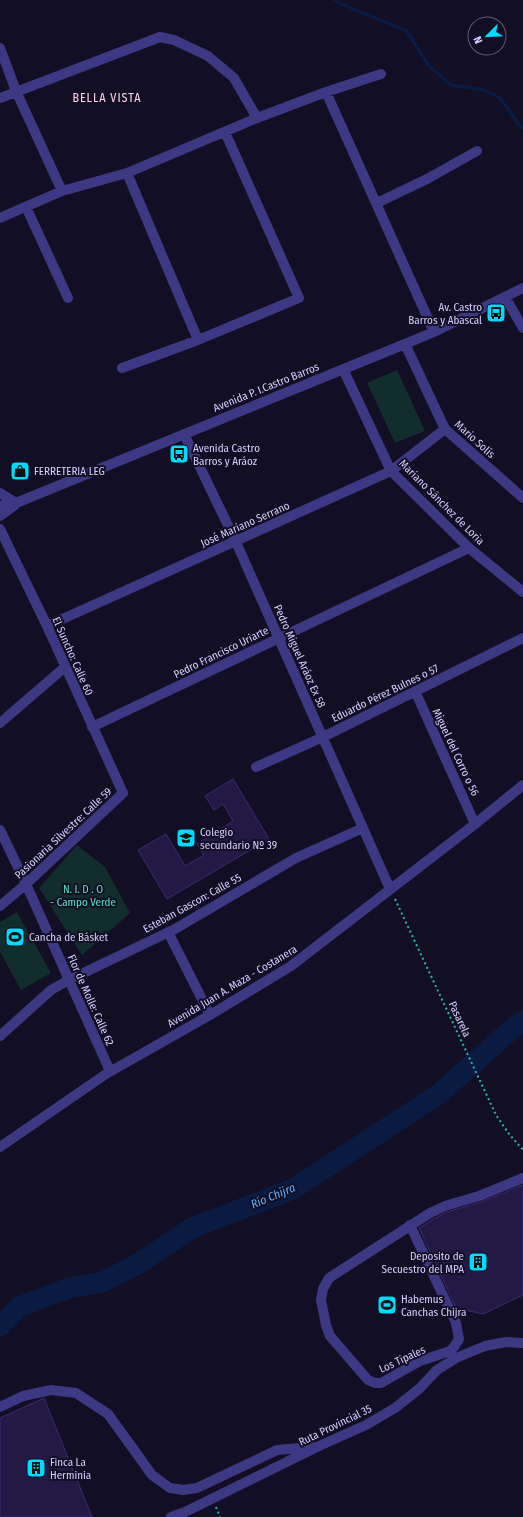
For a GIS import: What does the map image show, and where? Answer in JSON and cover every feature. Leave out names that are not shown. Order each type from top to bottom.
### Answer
[{"type":"street","points":[[0,98],[160,38],[174,40],[208,56],[234,78],[257,118]]},
{"type":"street","points":[[0,48],[16,91],[62,191]]},
{"type":"street","points":[[0,218],[62,191],[127,173],[257,118],[326,92],[381,74]]},
{"type":"street","points":[[326,92],[434,332]]},
{"type":"street","points":[[122,368],[198,340],[299,298],[225,132]]},
{"type":"street","points":[[377,203],[426,179],[477,151]]},
{"type":"street","points":[[127,173],[198,340]]},
{"type":"street","points":[[26,207],[68,298]]},
{"type":"street","name":"Avenida P. I.Castro Barros","points":[[0,506],[16,503],[434,332],[523,288]]},
{"type":"street","points":[[505,297],[523,328]]},
{"type":"street","name":"Mario Solís","points":[[405,344],[445,429],[523,498]]},
{"type":"street","name":"Mariano Sánchez de Loria","points":[[343,369],[391,471],[469,548],[523,592]]},
{"type":"street","name":"José Mariano Serrano","points":[[47,626],[391,471],[445,429]]},
{"type":"street","name":"Pedro Miguel Aráoz Ex 58","points":[[184,434],[236,542],[324,737],[390,889]]},
{"type":"street","points":[[0,493],[16,503]]},
{"type":"street","name":"Avenida P. I.Castro Barros","points":[[0,516],[16,503]]},
{"type":"street","name":"El Suncho: Calle 60","points":[[0,529],[47,626],[64,667],[123,793]]},
{"type":"street","name":"Pedro Francisco Uriarte","points":[[92,727],[469,548]]},
{"type":"street","name":"Eduardo Pérez Bulnes o 57","points":[[256,767],[324,737],[523,638]]},
{"type":"street","points":[[0,723],[64,667]]},
{"type":"street","name":"Miguel del Corro o 56","points":[[415,691],[476,824]]},
{"type":"street","name":"Avenida Juan A. Maza - Costanera","points":[[0,1147],[110,1072],[210,1015],[290,966],[476,824],[523,785]]},
{"type":"street","name":"Pasionaria Silvestre: Calle 59","points":[[0,906],[26,884],[123,793]]},
{"type":"street","name":"Esteban Gascon: Calle 55","points":[[0,1036],[51,990],[68,980],[168,932],[296,858],[363,828]]},
{"type":"street","name":"Flor de Molle: Calle 62","points":[[0,830],[26,884],[110,1072]]},
{"type":"street","points":[[168,932],[210,1015]]},
{"type":"street","name":"Los Tipales","points":[[410,1225],[456,1323],[459,1339],[454,1348],[450,1351],[420,1361],[381,1382],[375,1383],[368,1380],[330,1336],[326,1326],[321,1300],[323,1289],[329,1278],[410,1225],[444,1206],[479,1196],[523,1178]]},
{"type":"street","name":"Ruta Provincial 35","points":[[171,1517],[185,1512],[319,1446],[366,1426],[395,1408],[419,1389],[437,1370],[456,1358],[485,1346],[506,1342],[523,1343]]},
{"type":"street","points":[[0,1407],[23,1396],[51,1390],[76,1393],[108,1414],[152,1476],[170,1488],[183,1490],[197,1488],[277,1450],[319,1446]]},
{"type":"path","name":"Pasarela","points":[[390,889],[496,1115],[509,1134],[523,1150]]},
{"type":"green space","points":[[397,370],[425,431],[395,443],[367,383]]},
{"type":"green space","name":"N. I. D . O - Campo Verde","points":[[77,845],[105,867],[130,913],[82,955],[39,888]]},
{"type":"green space","name":"Cancha de Básket","points":[[17,912],[51,973],[21,990],[0,952],[0,922]]},
{"type":"building","points":[[233,779],[269,839],[167,899],[138,850],[166,834],[185,866],[204,855],[197,844],[233,821],[223,804],[214,810],[205,796]]},
{"type":"building","name":"Deposito de Secuestro del MPA","points":[[523,1185],[523,1295],[483,1314],[456,1308],[419,1228],[447,1212],[481,1202]]},
{"type":"building","name":"Finca La Herminia","points":[[44,1398],[92,1517],[0,1517],[0,1418]]},
{"type":"waterway","points":[[334,0],[407,31],[428,65],[451,85],[484,90],[500,98],[519,125],[523,128]]},
{"type":"waterway","name":"Río Chijra","points":[[0,1326],[19,1307],[69,1288],[103,1282],[138,1264],[192,1228],[293,1189],[439,1094],[513,1028],[523,1021]]},
{"type":"place","name":"Av. Castro Barros y Abascal","points":[[496,313]]},
{"type":"place","name":"Avenida Castro Barros y Aráoz","points":[[179,454]]},
{"type":"place","name":"FERRETERIA LEG","points":[[20,471]]},
{"type":"place","name":"Colegio secundario Nº 39","points":[[186,838]]},
{"type":"place","name":"Cancha de Básket","points":[[15,937]]},
{"type":"place","name":"Deposito de Secuestro del MPA","points":[[478,1262]]},
{"type":"place","name":"Habemus Canchas Chijra","points":[[387,1305]]},
{"type":"place","name":"Finca La Herminia","points":[[36,1468]]},
{"type":"district","name":"BELLA VISTA","points":[[107,98]]}]
